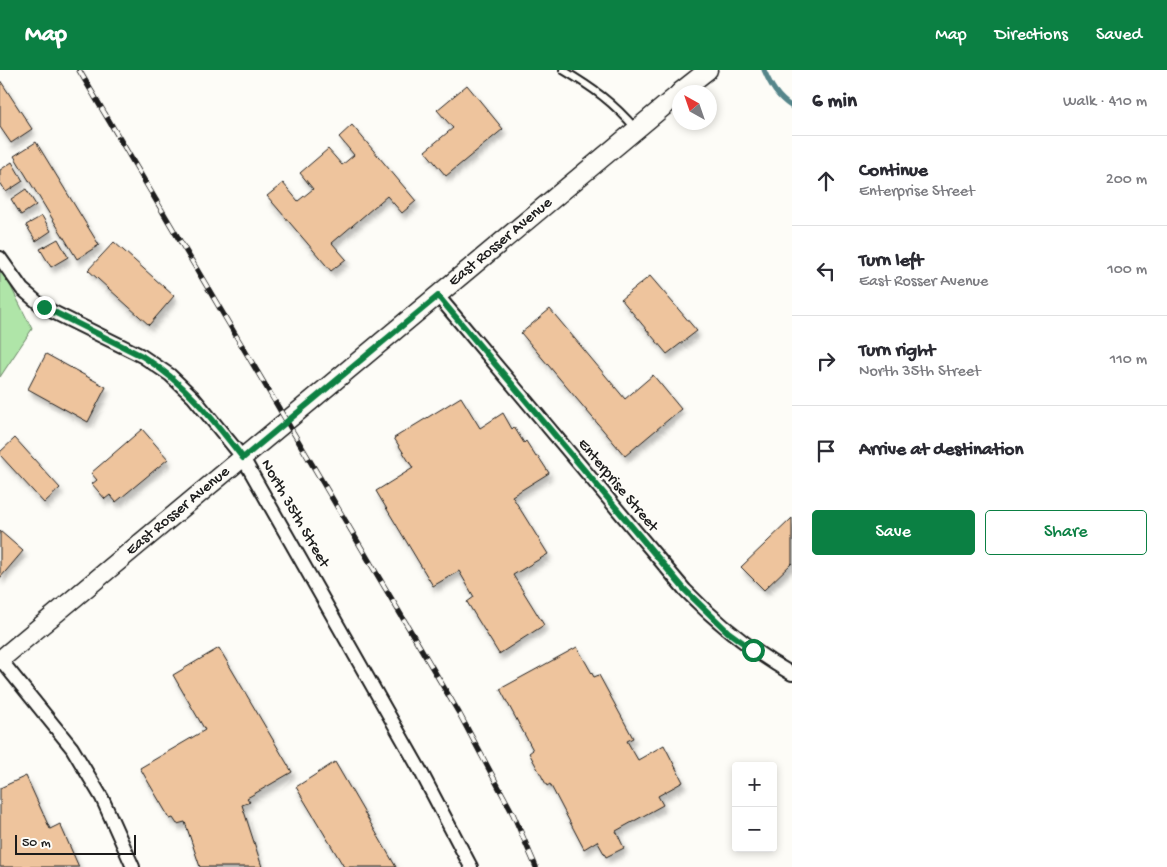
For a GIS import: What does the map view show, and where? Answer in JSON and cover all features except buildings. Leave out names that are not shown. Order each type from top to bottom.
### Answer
[{"type":"street","name":"East Rosser Avenue","points":[[690,85],[708,70]]},
{"type":"street","name":"East Rosser Avenue","points":[[0,660],[672,100]]},
{"type":"street","name":"North 35th Street","points":[[0,258],[22,289],[44,307],[142,356],[170,375],[193,396],[243,458],[420,770],[472,867]]},
{"type":"street","name":"Enterprise Street","points":[[438,296],[685,590],[728,632],[792,674]]},
{"type":"street","points":[[0,660],[55,725],[77,756],[102,798],[134,867]]},
{"type":"lane","points":[[564,70],[604,96],[619,109],[636,129]]},
{"type":"green space","points":[[0,265],[32,329],[0,377]]},
{"type":"waterway","points":[[764,70],[775,91],[792,107]]},
{"type":"railway","points":[[79,70],[459,713],[513,814],[536,867]]},
{"type":"route","points":[[44,307],[157,365],[193,396],[243,458],[438,296],[665,568],[706,612],[728,632],[753,650]]}]
